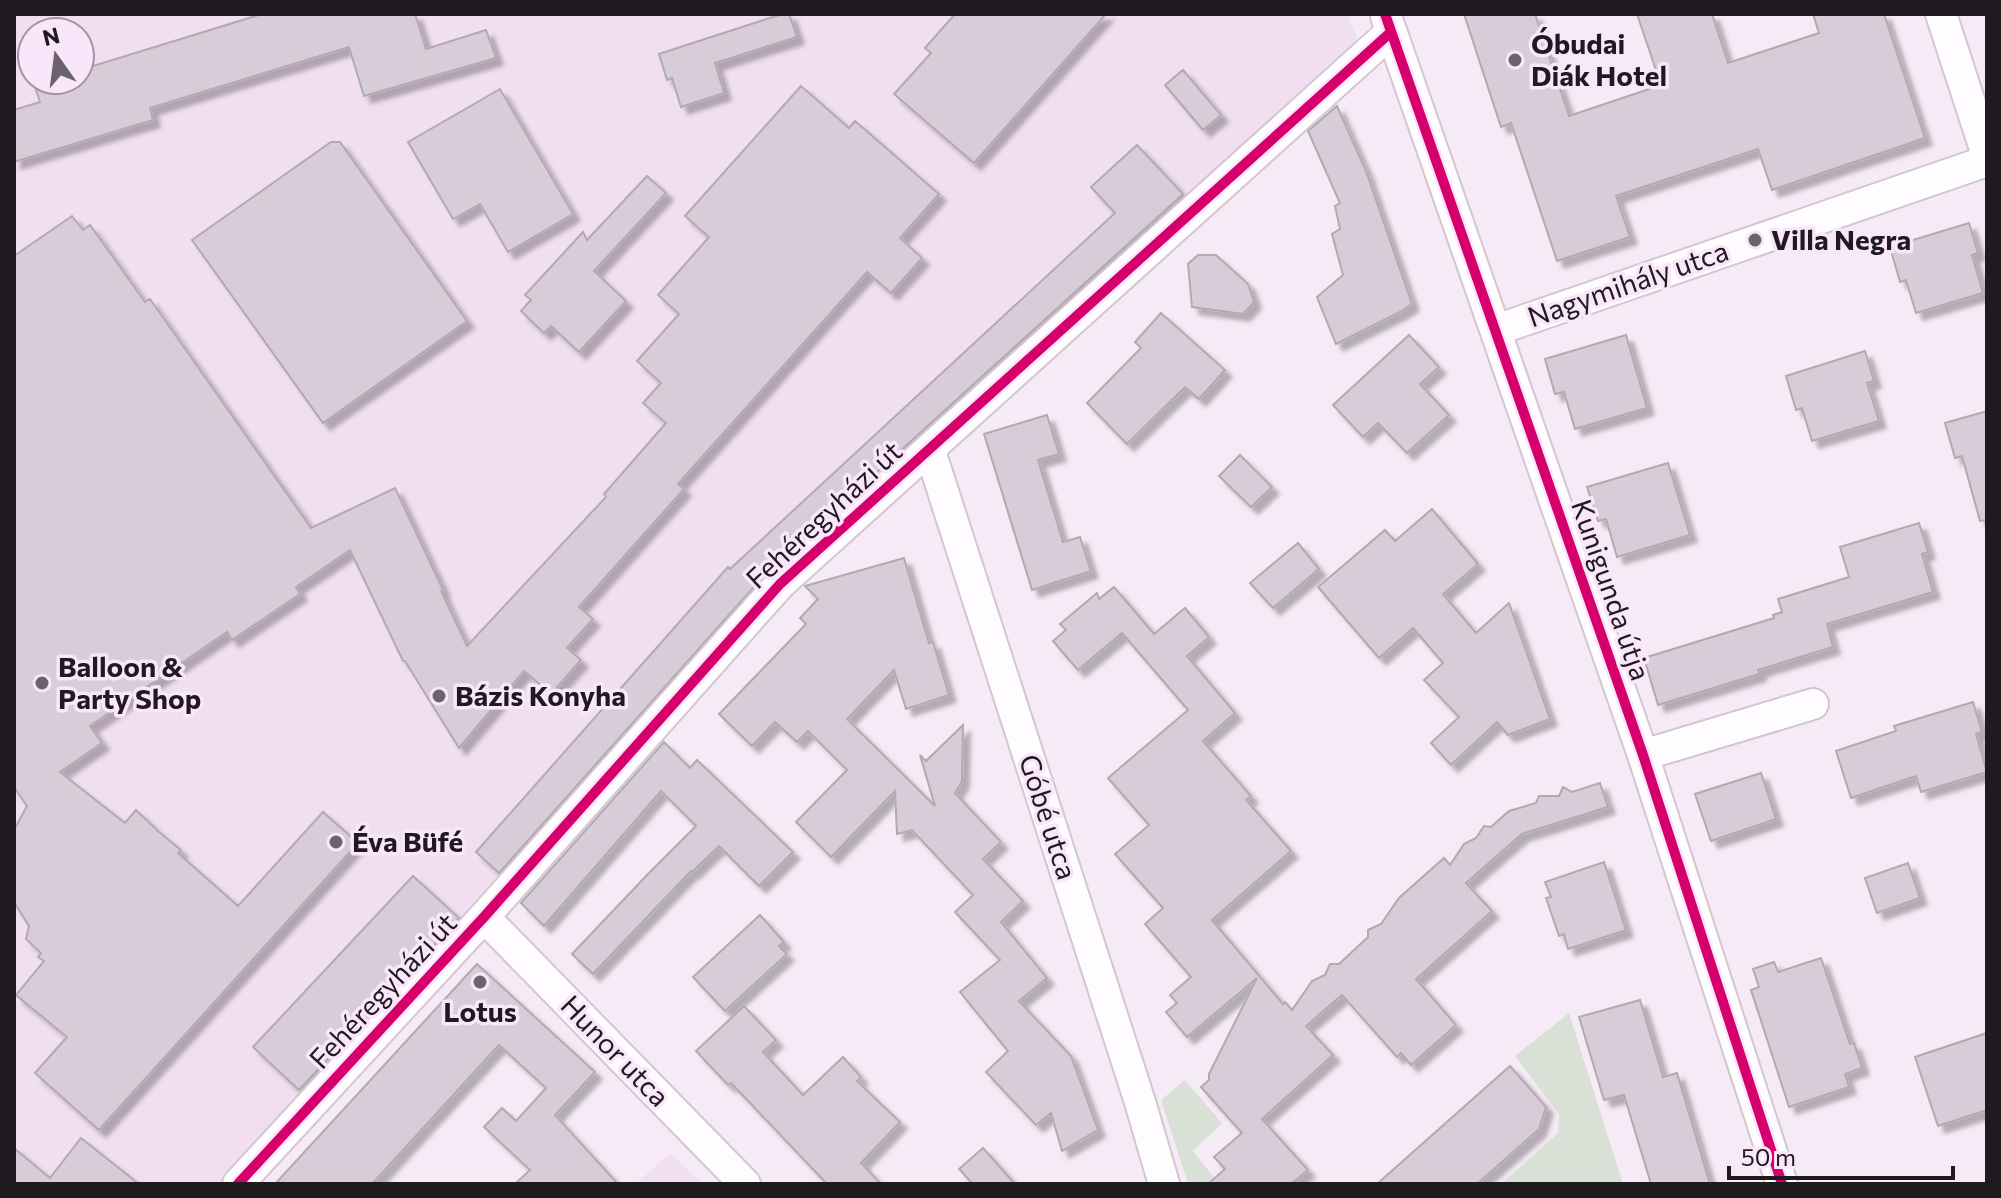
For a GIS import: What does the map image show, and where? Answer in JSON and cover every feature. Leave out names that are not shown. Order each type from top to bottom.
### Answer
[{"type":"street","points":[[1941,14],[1987,155]]},
{"type":"street","name":"Kunigunda útja","points":[[1388,23],[1643,755],[1782,1184]]},
{"type":"street","name":"Fehéregyházi út","points":[[238,1184],[484,917],[780,584],[930,451],[1388,23]]},
{"type":"street","name":"Nagymihály utca","points":[[1496,330],[1987,161]]},
{"type":"street","name":"Góbé utca","points":[[930,451],[1164,1184]]},
{"type":"street","points":[[1643,755],[1813,704]]},
{"type":"street","name":"Hunor utca","points":[[484,917],[745,1184]]},
{"type":"shaded area","points":[[14,14],[1348,14],[1359,45],[759,593],[505,880],[220,1184],[14,1184]]},
{"type":"shaded area","points":[[1569,1013],[1623,1184],[1501,1184],[1558,1133],[1559,1114],[1515,1056]]},
{"type":"shaded area","points":[[1185,1080],[1222,1123],[1193,1151],[1219,1184],[1188,1184],[1161,1100]]},
{"type":"shaded area","points":[[670,1153],[702,1184],[636,1184]]},
{"type":"building","points":[[262,14],[415,14],[426,49],[486,30],[496,58],[364,96],[349,47],[150,108],[153,120],[14,162],[14,110],[40,102],[38,96],[96,96],[96,65]]},
{"type":"building","points":[[789,14],[797,37],[715,63],[724,93],[681,107],[672,78],[667,80],[659,54]]},
{"type":"building","points":[[955,14],[1106,14],[974,163],[894,94],[931,53],[925,48]]},
{"type":"building","points":[[1464,14],[1535,14],[1569,116],[1661,85],[1637,14],[1712,14],[1728,63],[1819,33],[1813,14],[1884,14],[1925,138],[1772,190],[1758,149],[1616,196],[1630,237],[1557,261],[1511,123],[1501,127]]},
{"type":"building","points":[[1183,70],[1221,115],[1203,130],[1165,85]]},
{"type":"building","points":[[801,86],[849,128],[855,121],[939,194],[900,238],[922,258],[891,293],[867,272],[678,484],[684,489],[579,607],[593,619],[567,648],[581,660],[551,694],[524,671],[459,748],[403,661],[350,550],[296,587],[300,594],[232,640],[227,632],[90,726],[102,743],[60,772],[125,823],[136,810],[181,850],[178,853],[238,906],[323,812],[358,843],[99,1130],[35,1073],[67,1037],[16,995],[44,961],[38,957],[41,953],[26,939],[29,926],[14,902],[14,830],[27,806],[14,787],[14,256],[72,216],[83,230],[90,225],[145,302],[150,299],[311,528],[395,488],[467,646],[606,497],[604,494],[666,423],[643,403],[661,383],[637,361],[679,314],[658,295],[709,237],[685,216]]},
{"type":"building","points":[[500,89],[573,214],[508,252],[480,204],[453,219],[408,142]]},
{"type":"building","points":[[1337,106],[1366,171],[1412,304],[1336,344],[1317,297],[1343,275],[1332,234],[1340,229],[1335,206],[1340,203],[1308,131]]},
{"type":"building","points":[[331,142],[340,142],[467,321],[323,423],[192,240]]},
{"type":"building","points":[[1137,145],[1183,194],[768,571],[499,873],[476,852],[728,567],[730,569],[1115,213],[1091,187]]},
{"type":"building","points":[[647,176],[666,193],[594,271],[626,301],[579,352],[551,326],[544,333],[521,311],[531,300],[525,295],[583,232],[587,240]]},
{"type":"building","points":[[1969,223],[1978,253],[1972,255],[1983,293],[1916,313],[1906,280],[1900,282],[1890,247]]},
{"type":"building","points":[[1198,255],[1216,255],[1248,284],[1254,302],[1243,314],[1192,307],[1188,264]]},
{"type":"building","points":[[1161,313],[1225,370],[1199,399],[1185,387],[1127,444],[1087,403],[1141,348],[1135,342]]},
{"type":"building","points":[[1409,335],[1439,367],[1420,384],[1449,415],[1407,453],[1378,423],[1363,437],[1333,405]]},
{"type":"building","points":[[1626,335],[1647,408],[1575,429],[1564,392],[1555,394],[1545,359]]},
{"type":"building","points":[[1865,351],[1874,381],[1867,383],[1879,421],[1812,441],[1802,408],[1796,410],[1786,376]]},
{"type":"building","points":[[1987,411],[1987,520],[1980,521],[1962,456],[1955,458],[1945,423]]},
{"type":"building","points":[[1047,415],[1059,454],[1038,460],[1063,542],[1080,537],[1091,571],[1032,590],[984,434]]},
{"type":"building","points":[[1240,455],[1272,487],[1251,507],[1219,476]]},
{"type":"building","points":[[1668,463],[1690,535],[1617,557],[1606,519],[1598,521],[1587,487]]},
{"type":"building","points":[[1432,509],[1478,564],[1443,594],[1476,633],[1509,603],[1550,719],[1508,735],[1497,722],[1451,765],[1431,743],[1459,717],[1424,680],[1443,663],[1413,628],[1379,658],[1318,587],[1385,530],[1395,541]]},
{"type":"building","points":[[1919,523],[1928,552],[1922,554],[1933,592],[1827,624],[1833,647],[1658,705],[1644,658],[1774,618],[1773,615],[1782,612],[1778,599],[1849,577],[1840,547]]},
{"type":"building","points":[[1298,543],[1319,569],[1273,608],[1250,583]]},
{"type":"building","points":[[904,558],[929,643],[933,642],[949,695],[906,709],[894,670],[847,719],[935,806],[920,755],[926,761],[963,725],[962,781],[955,793],[1001,842],[983,859],[1023,901],[1001,922],[1047,978],[1019,1001],[1071,1056],[1098,1130],[1062,1151],[1051,1113],[1036,1125],[986,1072],[1008,1051],[960,992],[1000,960],[955,912],[973,895],[912,830],[897,834],[895,791],[831,857],[796,822],[847,770],[808,731],[797,742],[775,722],[752,746],[719,714],[806,624],[800,618],[818,599],[805,586]]},
{"type":"building","points":[[1114,587],[1154,634],[1185,608],[1209,637],[1187,656],[1235,713],[1203,741],[1251,796],[1246,800],[1291,851],[1212,920],[1283,1004],[1285,1002],[1292,1010],[1312,981],[1325,975],[1330,964],[1339,964],[1368,937],[1368,930],[1381,924],[1399,898],[1444,858],[1450,865],[1464,844],[1476,838],[1484,826],[1491,827],[1509,811],[1536,803],[1539,796],[1559,796],[1563,787],[1572,792],[1600,783],[1608,807],[1522,834],[1466,883],[1492,911],[1416,979],[1456,1025],[1411,1065],[1401,1053],[1397,1057],[1342,995],[1306,1026],[1333,1055],[1262,1119],[1308,1170],[1291,1184],[1208,1184],[1225,1169],[1214,1157],[1242,1133],[1201,1087],[1209,1080],[1209,1074],[1257,978],[1187,1037],[1166,1012],[1177,1003],[1170,995],[1191,977],[1145,924],[1163,908],[1115,854],[1149,825],[1108,778],[1188,710],[1122,633],[1078,670],[1053,641],[1066,630],[1060,624],[1097,593],[1099,599]]},
{"type":"building","points":[[1973,702],[1982,732],[1976,734],[1987,772],[1921,792],[1916,776],[1851,798],[1836,751],[1896,731],[1894,726]]},
{"type":"building","points":[[664,742],[690,768],[697,760],[793,852],[759,886],[719,846],[691,871],[593,974],[572,954],[696,826],[661,791],[544,926],[521,903]]},
{"type":"building","points":[[1761,773],[1776,819],[1711,841],[1695,794]]},
{"type":"building","points":[[1604,862],[1626,930],[1568,949],[1564,934],[1559,936],[1546,898],[1551,897],[1545,882]]},
{"type":"building","points":[[1908,863],[1920,898],[1877,913],[1865,878]]},
{"type":"building","points":[[413,876],[459,918],[299,1090],[253,1047]]},
{"type":"building","points":[[760,915],[784,942],[779,946],[787,954],[725,1011],[693,977]]},
{"type":"building","points":[[1821,958],[1850,1044],[1854,1043],[1862,1068],[1845,1074],[1849,1087],[1789,1107],[1751,990],[1759,987],[1753,969],[1774,962],[1778,972]]},
{"type":"building","points":[[477,964],[595,1072],[555,1115],[618,1184],[515,1184],[530,1170],[484,1127],[502,1108],[516,1121],[546,1088],[499,1045],[372,1184],[275,1184]]},
{"type":"building","points":[[1640,1000],[1663,1077],[1677,1073],[1710,1184],[1651,1184],[1624,1095],[1604,1100],[1579,1017]]},
{"type":"building","points":[[744,1006],[776,1040],[763,1052],[803,1095],[843,1057],[861,1077],[857,1081],[900,1122],[861,1163],[881,1184],[827,1184],[731,1083],[728,1085],[696,1051]]},
{"type":"building","points":[[1987,1033],[1987,1110],[1938,1126],[1915,1057]]},
{"type":"building","points":[[1510,1066],[1546,1107],[1539,1129],[1477,1184],[1377,1184]]},
{"type":"building","points":[[81,1138],[139,1184],[14,1184],[14,1148],[50,1178]]},
{"type":"building","points":[[983,1148],[1015,1184],[973,1184],[959,1169]]},
{"type":"cycle path","points":[[1385,14],[1643,755],[1782,1184]]},
{"type":"cycle path","points":[[238,1184],[484,917],[780,584],[1391,32]]},
{"type":"place","name":"Óbudai Diák Hotel","points":[[1515,60]]},
{"type":"place","name":"Villa Negra","points":[[1755,240]]},
{"type":"place","name":"Balloon & Party Shop","points":[[42,683]]},
{"type":"place","name":"Bázis Konyha","points":[[439,696]]},
{"type":"place","name":"Éva Büfé","points":[[336,842]]},
{"type":"place","name":"Lotus","points":[[480,982]]}]
